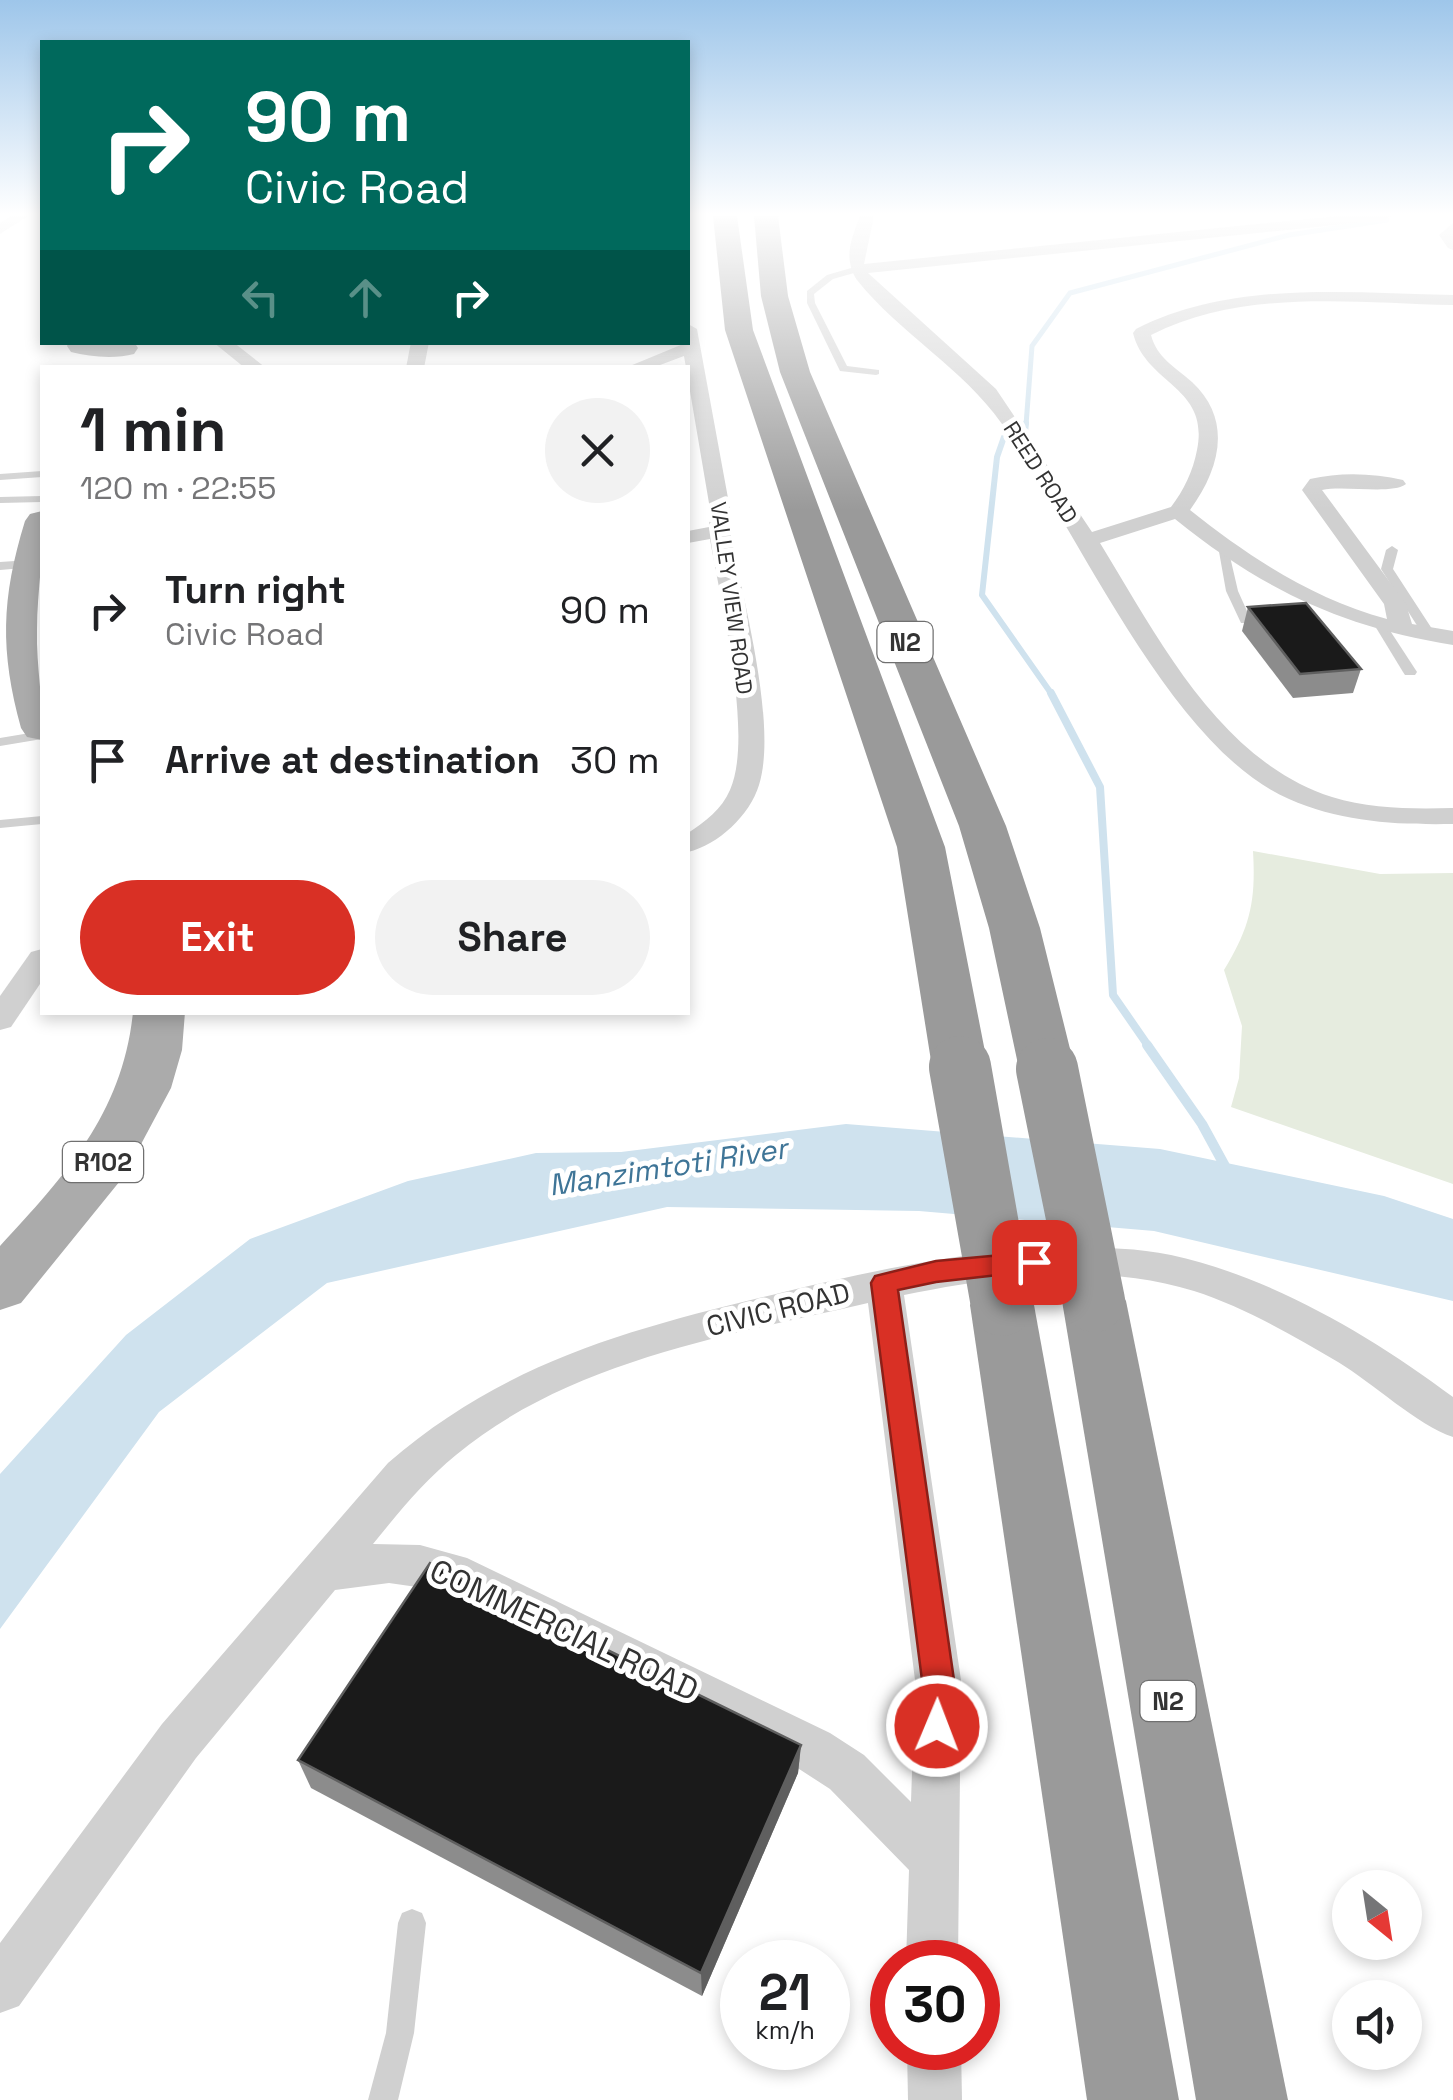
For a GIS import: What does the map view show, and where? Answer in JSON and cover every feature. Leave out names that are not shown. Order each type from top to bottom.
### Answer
[{"type":"highway","name":"N2","points":[[736,314],[738,330],[922,847],[1002,1305],[1132,2100]]},
{"type":"highway","name":"N2","points":[[777,314],[811,418],[986,835],[1029,982],[1094,1301],[1242,2100]]},
{"type":"main road","points":[[79,352],[113,358]]},
{"type":"main road","points":[[40,528],[13,653],[25,697],[40,727]]},
{"type":"main road","name":"R102","points":[[0,1286],[54,1226],[108,1154],[150,1068],[158,1015]]},
{"type":"street","name":"REED ROAD","points":[[904,314],[955,356],[980,383],[1175,678],[1227,744],[1272,780],[1324,804],[1393,815],[1453,816]]},
{"type":"street","points":[[1085,541],[1178,511],[1199,481],[1212,426],[1199,401],[1146,347],[1142,333],[1182,314]]},
{"type":"street","name":"VALLEY VIEW ROAD","points":[[690,343],[717,490],[719,531],[750,720],[748,780],[733,809],[712,831],[690,843]]},
{"type":"street","points":[[224,345],[252,365]]},
{"type":"street","points":[[640,365],[676,345]]},
{"type":"street","points":[[1392,628],[1396,604],[1312,490],[1317,483],[1330,480],[1396,484]]},
{"type":"street","points":[[1178,511],[1263,576],[1315,604],[1392,628],[1442,637]]},
{"type":"street","points":[[690,537],[719,531]]},
{"type":"street","points":[[0,1019],[40,962]]},
{"type":"street","name":"CIVIC ROAD","points":[[326,1571],[403,1476],[434,1445],[466,1420],[505,1399],[620,1352],[695,1329],[884,1283],[1006,1262],[1129,1264],[1170,1269],[1214,1281],[1402,1382],[1453,1420]]},
{"type":"street","points":[[884,1283],[938,1680],[932,1940]]},
{"type":"street","name":"COMMERCIAL ROAD","points":[[326,1571],[355,1564],[416,1562],[452,1572],[813,1750],[848,1772],[934,1860]]},
{"type":"street","points":[[0,1988],[179,1741],[326,1571]]},
{"type":"street","points":[[934,2070],[935,2100]]},
{"type":"lane","points":[[816,314],[843,369],[876,372]]},
{"type":"lane","points":[[0,477],[40,474]]},
{"type":"lane","points":[[0,500],[40,499]]},
{"type":"lane","points":[[1222,548],[1232,591],[1245,620]]},
{"type":"lane","points":[[1392,550],[1388,569],[1442,637]]},
{"type":"lane","points":[[1392,628],[1410,672]]},
{"type":"lane","points":[[0,742],[40,732]]},
{"type":"lane","points":[[0,824],[40,820]]},
{"type":"lane","points":[[383,2100],[400,2032],[412,1924]]},
{"type":"shaded area","points":[[1253,851],[1380,874],[1453,873],[1453,1184],[1231,1107],[1239,1078],[1242,1026],[1224,970],[1249,914]]},
{"type":"water","name":"Manzimtoti River","points":[[846,1124],[1160,1149],[1384,1196],[1453,1219],[1453,1301],[1154,1231],[919,1211],[667,1207],[327,1283],[159,1412],[0,1629],[0,1474],[126,1335],[250,1239],[408,1181],[536,1153],[621,1152]]},
{"type":"building","points":[[1306,603],[1361,669],[1300,674],[1248,607]]},
{"type":"building","points":[[430,1563],[801,1745],[701,1973],[298,1760]]},
{"type":"waterway","points":[[1026,425],[1032,346],[1055,314]]},
{"type":"waterway","points":[[1025,433],[1026,423]]},
{"type":"waterway","points":[[1004,437],[997,457],[982,595],[1051,694]]},
{"type":"waterway","points":[[1051,694],[1100,787],[1113,995],[1149,1047]]},
{"type":"waterway","points":[[1147,1045],[1202,1124],[1226,1168]]},
{"type":"route","points":[[937,1726],[938,1680],[884,1283],[1006,1262],[1034,1262]]}]
